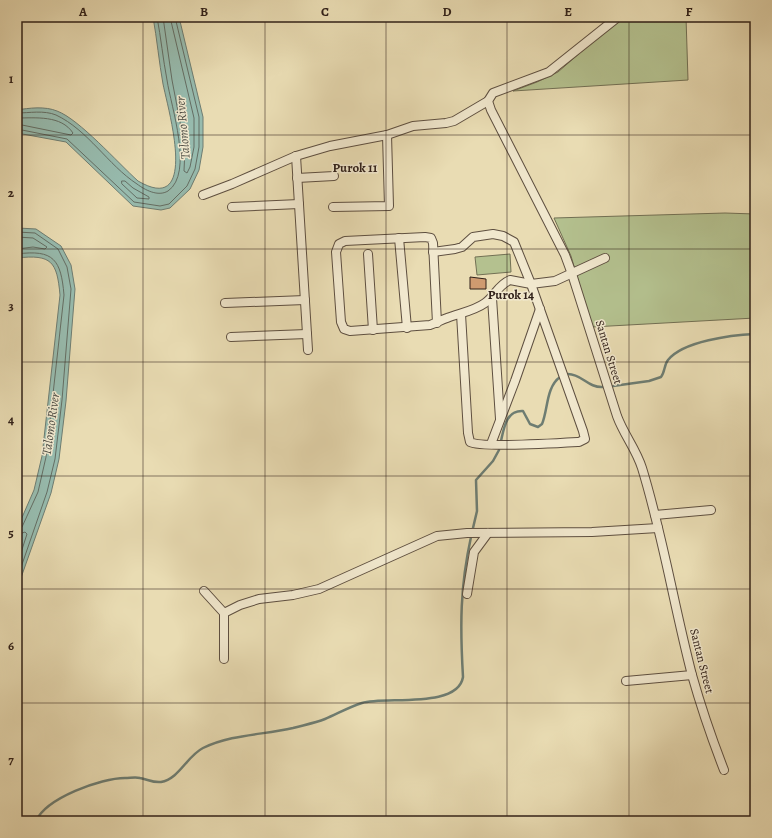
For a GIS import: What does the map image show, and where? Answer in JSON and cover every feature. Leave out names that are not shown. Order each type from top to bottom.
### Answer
[{"type":"street","points":[[203,195],[296,156],[330,146],[387,135],[413,126],[454,121],[488,101],[490,97],[498,90],[548,72],[618,17]]},
{"type":"street","name":"Santan Street","points":[[488,101],[572,274],[622,431],[636,453],[658,528],[692,675],[701,706],[724,770]]},
{"type":"street","points":[[333,207],[389,206],[387,135]]},
{"type":"street","points":[[296,156],[308,350]]},
{"type":"street","points":[[298,178],[334,176]]},
{"type":"street","points":[[232,207],[299,204]]},
{"type":"street","points":[[433,252],[462,246],[473,237],[493,234],[503,236],[514,242],[518,248],[540,309],[583,431],[584,439],[579,442],[491,444],[476,444],[469,440],[461,314]]},
{"type":"street","points":[[436,323],[433,252],[432,240],[429,237],[345,241],[339,244],[337,247],[342,326],[344,329],[350,331],[407,328],[436,323],[480,307],[492,298],[499,287],[510,280],[531,284],[555,281],[605,258]]},
{"type":"street","points":[[399,238],[407,328]]},
{"type":"street","points":[[368,254],[373,330]]},
{"type":"street","points":[[492,298],[500,423]]},
{"type":"street","points":[[225,303],[305,300]]},
{"type":"street","points":[[491,444],[500,423],[540,309]]},
{"type":"street","points":[[231,337],[308,334]]},
{"type":"street","points":[[654,515],[711,510]]},
{"type":"street","points":[[224,613],[240,605],[259,599],[293,595],[319,589],[437,536],[488,533],[592,532],[658,528]]},
{"type":"street","points":[[467,594],[474,552],[488,533]]},
{"type":"street","points":[[204,591],[224,613],[224,659]]},
{"type":"street","points":[[626,681],[692,675]]},
{"type":"green space","points":[[625,17],[686,17],[688,80],[513,91],[558,72],[598,37]]},
{"type":"green space","points":[[725,213],[755,214],[755,318],[592,327],[571,256],[554,218]]},
{"type":"green space","points":[[510,254],[511,272],[477,275],[475,257]]},
{"type":"water","name":"Talomo River","points":[[153,17],[179,17],[203,117],[203,147],[199,170],[190,189],[170,208],[161,210],[133,206],[66,142],[17,133],[17,110],[32,108],[52,109],[66,116],[87,132],[138,181],[157,188],[169,185],[174,173],[176,155],[174,135],[163,84]]},
{"type":"water","name":"Talomo River","points":[[18,228],[36,229],[61,246],[71,265],[75,289],[66,401],[59,459],[51,493],[17,589],[17,529],[34,490],[42,456],[60,295],[57,275],[50,263],[45,259],[38,257],[17,258]]},
{"type":"building","points":[[470,277],[486,279],[486,289],[470,289]]},
{"type":"waterway","points":[[613,386],[649,381],[661,377],[668,360],[675,353],[685,348],[708,340],[755,334]]},
{"type":"waterway","points":[[568,374],[577,376],[598,387],[603,387]]},
{"type":"waterway","points":[[501,441],[503,431],[509,417],[517,411],[523,411],[530,424],[538,427],[542,424],[552,387],[555,381],[560,377]]},
{"type":"waterway","points":[[473,528],[477,511],[476,480],[493,461],[499,450]]},
{"type":"waterway","points":[[36,821],[42,813],[62,797],[102,781],[125,778],[138,778],[158,782],[167,780],[173,777],[197,752],[214,743],[236,737],[282,730],[313,723],[362,703],[373,701],[419,699],[448,694],[458,687],[463,677],[461,641],[462,607],[467,555],[471,537]]},
{"type":"district","name":"Purok 11","points":[[355,167]]},
{"type":"district","name":"Purok 14","points":[[511,294]]}]
